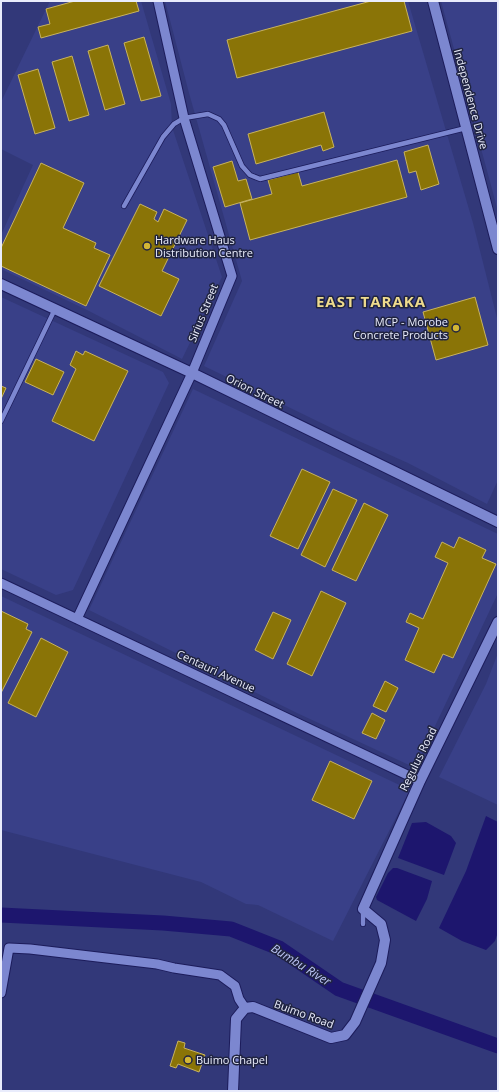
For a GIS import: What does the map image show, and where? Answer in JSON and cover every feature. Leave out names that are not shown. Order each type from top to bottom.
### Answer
[{"type":"street","name":"Sirius Street","points":[[78,618],[192,373],[232,276],[184,118],[158,1]]},
{"type":"street","name":"Independence Drive","points":[[433,1],[498,249]]},
{"type":"street","name":"Orion Street","points":[[1,284],[192,373],[498,522]]},
{"type":"street","name":"Centauri Avenue","points":[[1,583],[78,618],[420,781]]},
{"type":"street","name":"Regulus Road","points":[[363,908],[420,781],[498,622]]},
{"type":"street","name":"Buimo Road","points":[[245,1008],[253,1007],[331,1038],[345,1035],[355,1022],[381,963],[385,940],[381,924],[363,908]]},
{"type":"street","points":[[1,993],[5,947],[157,964],[220,975],[235,986],[245,1008],[236,1019],[233,1091]]},
{"type":"lane","points":[[124,206],[163,137],[174,124],[184,118],[208,114],[219,119],[224,125],[242,166],[250,175],[260,179],[466,128]]},
{"type":"lane","points":[[1,421],[55,309]]},
{"type":"lane","points":[[363,908],[363,924]]},
{"type":"shaded area","points":[[50,1],[141,1],[171,104],[172,127],[222,277],[182,359],[87,310],[1,269],[1,235],[33,165],[1,149],[1,102]]},
{"type":"shaded area","points":[[165,1],[408,1],[473,223],[498,322],[498,480],[487,504],[408,463],[352,438],[204,366],[242,281],[189,93]]},
{"type":"shaded area","points":[[441,1],[498,1],[498,212],[492,189]]},
{"type":"shaded area","points":[[1,297],[163,372],[169,383],[73,590],[56,595],[1,569]]},
{"type":"shaded area","points":[[193,389],[498,534],[498,593],[418,762],[409,765],[297,713],[89,610]]},
{"type":"shaded area","points":[[1,596],[410,790],[333,941],[258,905],[246,904],[201,882],[1,830]]},
{"type":"shaded area","points":[[498,653],[498,805],[439,777],[486,684]]},
{"type":"shaded area","points":[[486,816],[498,822],[498,932],[495,941],[486,950],[462,941],[439,928],[466,871]]},
{"type":"shaded area","points":[[426,822],[451,836],[456,843],[444,875],[398,858],[412,823]]},
{"type":"shaded area","points":[[393,868],[397,868],[432,881],[427,899],[416,921],[377,900],[376,897],[388,873]]},
{"type":"building","points":[[75,1],[136,1],[139,11],[41,38],[38,27],[50,24],[46,9]]},
{"type":"building","points":[[371,1],[404,1],[412,31],[237,78],[227,40]]},
{"type":"building","points":[[144,37],[161,96],[141,101],[124,43]]},
{"type":"building","points":[[108,45],[125,104],[105,110],[88,51]]},
{"type":"building","points":[[72,56],[89,115],[69,121],[52,62]]},
{"type":"building","points":[[38,69],[55,128],[35,134],[18,75]]},
{"type":"building","points":[[324,112],[334,147],[323,151],[321,145],[256,164],[248,134]]},
{"type":"building","points":[[428,145],[439,184],[421,190],[416,171],[409,173],[404,152]]},
{"type":"building","points":[[397,160],[407,197],[250,240],[240,203],[272,194],[268,180],[298,172],[302,186]]},
{"type":"building","points":[[232,161],[238,181],[246,179],[252,199],[225,207],[213,167]]},
{"type":"building","points":[[41,163],[84,183],[63,228],[96,243],[94,248],[110,255],[86,306],[1,266],[1,248]]},
{"type":"building","name":"Hardware Haus Distribution Centre","points":[[140,204],[157,212],[154,219],[158,222],[164,209],[187,220],[162,271],[179,279],[161,316],[99,286]]},
{"type":"building","points":[[475,297],[488,345],[436,360],[423,312]]},
{"type":"building","points":[[76,351],[83,355],[85,351],[128,371],[94,441],[52,421],[76,369],[70,365]]},
{"type":"building","points":[[36,359],[64,372],[53,395],[25,382]]},
{"type":"building","points":[[1,386],[6,388],[1,399]]},
{"type":"building","points":[[302,469],[330,482],[298,549],[270,536]]},
{"type":"building","points":[[333,489],[357,500],[325,567],[301,555]]},
{"type":"building","points":[[364,503],[388,515],[356,581],[332,570]]},
{"type":"building","points":[[459,537],[486,550],[482,558],[496,564],[453,658],[443,654],[434,673],[405,660],[419,628],[406,622],[410,613],[423,619],[448,563],[435,557],[442,542],[454,548]]},
{"type":"building","points":[[321,591],[346,603],[312,676],[287,664]]},
{"type":"building","points":[[1,611],[28,624],[26,629],[32,632],[1,693]]},
{"type":"building","points":[[273,612],[291,620],[273,659],[255,650]]},
{"type":"building","points":[[41,638],[68,652],[36,717],[8,703]]},
{"type":"building","points":[[385,681],[398,688],[386,712],[373,706]]},
{"type":"building","points":[[372,713],[385,720],[376,739],[362,733]]},
{"type":"building","points":[[330,761],[372,781],[354,819],[312,800]]},
{"type":"building","name":"Buimo Chapel","points":[[178,1041],[185,1043],[184,1048],[205,1055],[199,1072],[178,1064],[176,1068],[170,1066]]},
{"type":"waterway","name":"Bumbu River","points":[[1,915],[163,923],[231,929],[279,948],[339,989],[498,1046]]},
{"type":"place","name":"Hardware Haus Distribution Centre","points":[[147,246]]},
{"type":"place","name":"MCP - Morobe Concrete Products","points":[[456,328]]},
{"type":"place","name":"Buimo Chapel","points":[[188,1060]]},
{"type":"district","name":"EAST TARAKA","points":[[371,302]]}]
